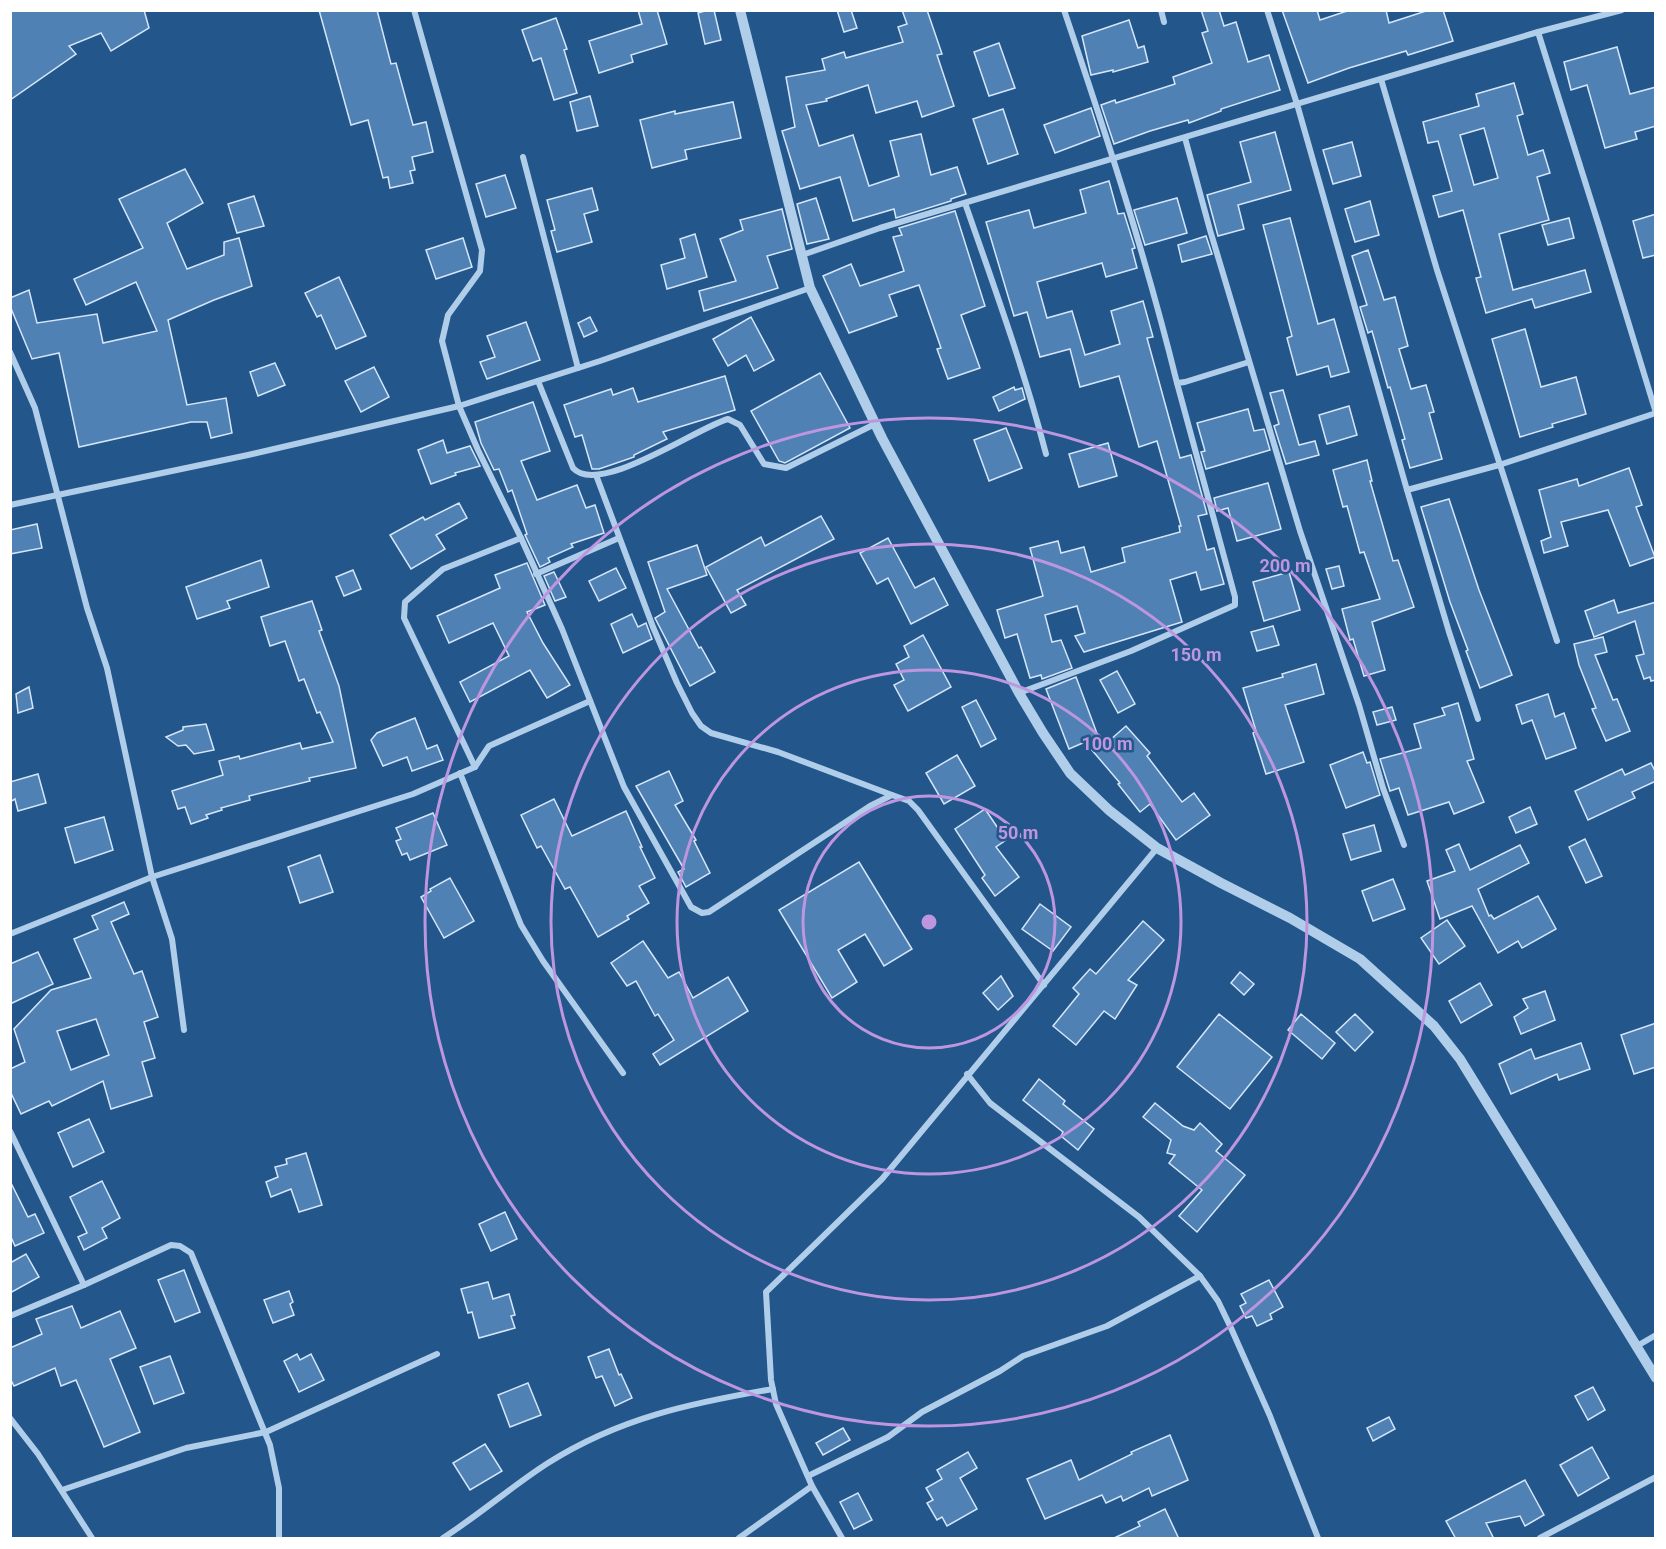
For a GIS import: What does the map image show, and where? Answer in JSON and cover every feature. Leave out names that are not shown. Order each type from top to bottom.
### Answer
[{"type":"street","points":[[414,10],[482,250],[480,271],[448,315],[442,341],[459,406],[562,630],[624,787],[682,893],[691,907],[702,913],[709,912],[870,806],[892,795]]},
{"type":"street","points":[[740,10],[810,288],[875,424],[1019,693],[1043,733],[1070,773],[1110,811],[1157,848],[1290,918],[1360,959],[1434,1026],[1460,1059],[1656,1378]]},
{"type":"street","points":[[1019,693],[1131,651],[1234,605],[1235,597],[1156,300],[1114,159],[1065,10]]},
{"type":"street","points":[[1161,10],[1164,22]]},
{"type":"street","points":[[1267,10],[1297,104],[1449,632],[1479,719]]},
{"type":"street","points":[[802,255],[965,203],[1381,78],[1622,10]]},
{"type":"street","points":[[1407,490],[1499,465],[1656,413],[1538,32]]},
{"type":"street","points":[[1381,78],[1437,270],[1557,641]]},
{"type":"street","points":[[1185,138],[1300,531],[1359,705],[1383,788],[1404,845]]},
{"type":"street","points":[[523,157],[578,368]]},
{"type":"street","points":[[965,203],[1008,327],[1046,454]]},
{"type":"street","points":[[10,505],[248,455],[459,406],[578,368],[810,288]]},
{"type":"street","points":[[10,352],[35,408],[87,608],[107,668],[152,877],[172,939],[184,1030]]},
{"type":"street","points":[[1177,383],[1249,362]]},
{"type":"street","points":[[538,381],[573,468],[584,475],[596,475],[630,466],[666,450],[709,426],[728,419],[740,425],[764,464],[786,468],[875,424]]},
{"type":"street","points":[[596,475],[677,683],[701,726],[711,733],[778,752],[909,801],[918,810],[1044,985]]},
{"type":"street","points":[[475,766],[404,618],[405,602],[443,569],[521,538]]},
{"type":"street","points":[[536,574],[619,538]]},
{"type":"street","points":[[10,934],[152,877],[413,794],[475,766],[489,746],[590,701]]},
{"type":"street","points":[[460,773],[521,925],[543,961],[623,1073]]},
{"type":"street","points":[[842,1539],[812,1486],[776,1404],[766,1292],[882,1179],[1157,848]]},
{"type":"street","points":[[967,1074],[990,1103],[1139,1217],[1200,1276],[1218,1301],[1231,1328],[1270,1416],[1318,1539]]},
{"type":"street","points":[[10,1131],[84,1285]]},
{"type":"street","points":[[10,1316],[171,1245],[180,1246],[191,1253],[266,1432],[277,1470],[279,1539]]},
{"type":"street","points":[[808,1476],[888,1437],[922,1412],[1000,1371],[1023,1356],[1107,1326],[1200,1276]]},
{"type":"street","points":[[1636,1346],[1656,1335]]},
{"type":"street","points":[[62,1490],[186,1448],[266,1432],[437,1354]]},
{"type":"street","points":[[443,1539],[548,1463],[621,1425],[672,1408],[773,1389]]},
{"type":"street","points":[[10,1418],[38,1454],[92,1539]]},
{"type":"street","points":[[1540,1539],[1656,1477]]},
{"type":"street","points":[[739,1539],[812,1486]]},
{"type":"building","points":[[10,10],[144,10],[149,28],[111,51],[101,33],[69,46],[76,54],[10,100]]},
{"type":"building","points":[[319,10],[377,10],[391,64],[396,63],[413,125],[426,122],[433,152],[412,157],[415,170],[410,171],[413,183],[390,188],[388,177],[383,178],[368,120],[351,125]]},
{"type":"building","points":[[638,10],[657,10],[667,44],[631,55],[633,62],[599,73],[589,41],[642,24]]},
{"type":"building","points":[[714,10],[721,40],[705,44],[698,13]]},
{"type":"building","points":[[837,10],[851,10],[857,28],[844,32]]},
{"type":"building","points":[[902,10],[927,10],[942,54],[937,55],[954,106],[922,117],[917,101],[876,113],[868,85],[826,99],[827,101],[806,105],[819,146],[853,135],[869,186],[899,176],[890,141],[921,134],[931,175],[957,167],[966,194],[896,218],[894,209],[853,221],[840,177],[800,189],[782,131],[795,127],[786,77],[825,70],[822,59],[844,52],[846,58],[903,42],[898,27],[907,24]]},
{"type":"building","points":[[1201,10],[1219,10],[1224,26],[1236,22],[1248,62],[1269,55],[1280,90],[1221,109],[1221,111],[1189,123],[1188,120],[1114,144],[1101,105],[1115,100],[1116,103],[1175,84],[1173,77],[1212,63],[1202,33],[1208,31]]},
{"type":"building","points":[[1282,10],[1317,10],[1320,20],[1350,10],[1386,10],[1389,23],[1429,10],[1443,10],[1453,41],[1408,55],[1406,51],[1308,83]]},
{"type":"building","points":[[556,18],[567,49],[564,50],[577,93],[554,100],[541,58],[533,61],[522,30]]},
{"type":"building","points":[[1129,20],[1138,48],[1144,46],[1148,62],[1113,72],[1113,70],[1091,75],[1082,36]]},
{"type":"building","points":[[999,43],[1015,88],[989,96],[974,52]]},
{"type":"building","points":[[1617,47],[1630,94],[1656,87],[1656,126],[1635,132],[1637,139],[1605,148],[1587,85],[1571,90],[1564,62]]},
{"type":"building","points":[[1514,83],[1523,114],[1517,116],[1528,155],[1543,150],[1550,173],[1537,177],[1549,220],[1499,234],[1513,290],[1585,270],[1591,292],[1535,308],[1532,299],[1486,313],[1476,278],[1481,277],[1463,210],[1439,217],[1433,196],[1452,191],[1438,141],[1428,143],[1423,122],[1479,106],[1476,94]],"holes":[[[1484,128],[1498,178],[1474,185],[1460,135]]]},
{"type":"building","points":[[590,96],[598,126],[577,131],[570,102]]},
{"type":"building","points":[[733,102],[741,138],[685,150],[687,159],[652,168],[640,120],[675,111],[675,114]]},
{"type":"building","points":[[1091,108],[1100,136],[1055,153],[1044,125]]},
{"type":"building","points":[[1003,109],[1018,154],[988,164],[973,119]]},
{"type":"building","points":[[1275,132],[1291,190],[1238,205],[1244,229],[1218,236],[1207,195],[1251,182],[1240,142]]},
{"type":"building","points":[[1352,142],[1361,176],[1333,184],[1323,150]]},
{"type":"building","points":[[185,169],[203,203],[167,223],[187,269],[224,255],[224,242],[239,238],[252,286],[168,320],[187,405],[226,398],[232,433],[211,438],[207,422],[191,422],[79,447],[59,353],[32,359],[10,306],[10,298],[29,290],[37,323],[97,314],[103,343],[157,331],[136,282],[86,305],[74,279],[143,248],[119,199]]},
{"type":"building","points":[[505,175],[516,208],[486,217],[476,184]]},
{"type":"building","points":[[1109,181],[1118,214],[1124,213],[1135,248],[1132,249],[1137,268],[1106,277],[1102,263],[1037,282],[1047,318],[1072,311],[1085,355],[1120,344],[1111,311],[1143,301],[1153,337],[1147,338],[1180,458],[1191,455],[1207,514],[1198,516],[1207,550],[1214,548],[1224,584],[1201,590],[1196,572],[1170,580],[1182,622],[1084,652],[1075,636],[1085,633],[1077,606],[1045,615],[1052,642],[1061,640],[1072,668],[1042,679],[1041,675],[1030,678],[1017,634],[1005,638],[997,610],[1043,596],[1030,548],[1058,541],[1061,553],[1084,547],[1091,572],[1125,562],[1122,548],[1180,532],[1179,526],[1181,526],[1157,441],[1139,447],[1119,376],[1080,387],[1070,349],[1040,357],[1027,312],[1014,316],[986,222],[1029,210],[1034,228],[1086,213],[1080,190]]},
{"type":"building","points":[[592,188],[598,210],[584,214],[592,242],[557,252],[551,231],[555,230],[547,200]]},
{"type":"building","points":[[254,196],[264,226],[237,233],[228,204]]},
{"type":"building","points":[[816,198],[829,239],[807,244],[797,204]]},
{"type":"building","points":[[1177,198],[1187,233],[1145,245],[1134,210]]},
{"type":"building","points":[[1370,201],[1379,235],[1355,242],[1345,209]]},
{"type":"building","points":[[782,209],[792,249],[767,256],[778,288],[704,311],[699,291],[736,281],[720,239],[743,230],[740,220]]},
{"type":"building","points":[[955,211],[985,306],[961,315],[980,368],[948,379],[937,349],[941,348],[919,285],[889,295],[897,316],[849,333],[823,276],[851,264],[860,286],[904,271],[893,237],[902,235],[899,228]]},
{"type":"building","points":[[1656,214],[1656,255],[1643,258],[1633,221]]},
{"type":"building","points":[[1290,218],[1318,324],[1334,319],[1349,372],[1331,377],[1328,366],[1297,375],[1287,338],[1292,336],[1263,225]]},
{"type":"building","points":[[1569,218],[1574,238],[1548,245],[1542,225]]},
{"type":"building","points":[[695,234],[707,277],[667,289],[661,265],[685,258],[680,239]]},
{"type":"building","points":[[1206,236],[1212,254],[1182,262],[1178,245]]},
{"type":"building","points":[[463,238],[472,267],[436,279],[426,250]]},
{"type":"building","points":[[1368,250],[1384,300],[1395,297],[1408,346],[1399,349],[1411,389],[1426,385],[1434,412],[1429,413],[1442,459],[1410,468],[1402,440],[1405,439],[1390,387],[1388,388],[1372,331],[1368,333],[1360,307],[1367,305],[1352,256]]},
{"type":"building","points":[[339,277],[366,336],[336,349],[321,315],[317,317],[305,293]]},
{"type":"building","points":[[590,317],[597,331],[584,337],[578,323]]},
{"type":"building","points":[[751,317],[774,360],[754,371],[746,355],[728,366],[713,339]]},
{"type":"building","points":[[526,322],[540,360],[487,379],[480,362],[495,357],[487,336]]},
{"type":"building","points":[[1525,329],[1541,387],[1576,377],[1586,414],[1520,437],[1492,339]]},
{"type":"building","points":[[275,363],[285,385],[258,396],[250,372]]},
{"type":"building","points":[[374,367],[389,397],[361,412],[345,381]]},
{"type":"building","points":[[820,373],[850,428],[785,463],[779,461],[751,411]]},
{"type":"building","points":[[725,376],[735,410],[663,432],[667,439],[634,457],[599,469],[592,469],[582,435],[575,437],[564,405],[611,389],[613,395],[633,388],[638,402]]},
{"type":"building","points":[[1014,387],[1015,390],[1022,388],[1025,399],[999,411],[993,397]]},
{"type":"building","points":[[1283,390],[1299,445],[1315,441],[1319,455],[1286,464],[1274,426],[1279,424],[1270,393]]},
{"type":"building","points":[[533,402],[550,451],[521,461],[537,500],[577,485],[586,508],[595,505],[604,533],[571,544],[573,547],[548,558],[550,562],[540,567],[525,535],[527,534],[512,490],[508,492],[499,469],[494,470],[481,443],[475,422]]},
{"type":"building","points":[[1349,406],[1357,435],[1327,444],[1319,415]]},
{"type":"building","points":[[1248,409],[1254,431],[1264,429],[1270,450],[1206,469],[1201,452],[1205,451],[1197,423]]},
{"type":"building","points":[[1006,428],[1022,468],[989,481],[974,440]]},
{"type":"building","points":[[443,440],[447,453],[470,446],[480,466],[455,473],[456,475],[431,484],[418,450]]},
{"type":"building","points":[[1108,443],[1117,476],[1079,487],[1069,454]]},
{"type":"building","points":[[1367,460],[1372,481],[1370,481],[1393,561],[1398,560],[1414,607],[1372,622],[1385,670],[1364,676],[1353,639],[1350,640],[1342,609],[1380,599],[1364,552],[1360,553],[1347,506],[1343,507],[1333,470]]},
{"type":"building","points":[[1629,468],[1642,505],[1636,507],[1655,557],[1630,566],[1608,510],[1561,522],[1568,546],[1544,553],[1541,541],[1551,537],[1539,490],[1577,479],[1579,486]]},
{"type":"building","points":[[1268,483],[1281,529],[1237,541],[1228,508],[1217,511],[1214,498]]},
{"type":"building","points":[[1449,499],[1479,590],[1512,675],[1480,688],[1450,602],[1421,507]]},
{"type":"building","points":[[459,503],[467,518],[436,535],[445,549],[411,569],[390,535],[423,517],[425,520]]},
{"type":"building","points":[[821,516],[834,539],[737,590],[746,605],[731,613],[706,567],[761,537],[765,546]]},
{"type":"building","points":[[37,524],[42,548],[10,554],[10,530]]},
{"type":"building","points":[[888,538],[915,588],[934,578],[948,605],[911,624],[888,578],[877,584],[860,553]]},
{"type":"building","points":[[697,545],[707,575],[667,589],[699,648],[701,647],[715,672],[690,686],[655,618],[665,612],[648,562]]},
{"type":"building","points":[[261,560],[269,587],[227,601],[230,608],[197,619],[186,587]]},
{"type":"building","points":[[527,563],[545,605],[527,612],[543,643],[570,685],[547,698],[530,670],[470,702],[460,682],[509,656],[493,623],[449,643],[437,616],[500,588],[495,575]]},
{"type":"building","points":[[1339,566],[1344,586],[1332,589],[1326,569]]},
{"type":"building","points":[[616,568],[626,588],[599,601],[589,581]]},
{"type":"building","points":[[353,570],[361,589],[344,596],[336,577]]},
{"type":"building","points":[[554,572],[566,597],[555,601],[544,576]]},
{"type":"building","points":[[1289,572],[1300,610],[1264,621],[1253,582]]},
{"type":"building","points":[[1614,600],[1618,613],[1656,602],[1656,680],[1651,681],[1650,677],[1644,679],[1636,656],[1644,654],[1635,621],[1594,637],[1585,611]]},
{"type":"building","points":[[312,601],[322,630],[319,631],[339,686],[356,768],[309,778],[310,781],[249,796],[250,800],[221,808],[222,810],[206,815],[208,818],[191,824],[185,807],[178,809],[172,791],[223,775],[219,761],[239,756],[240,759],[300,743],[302,749],[333,742],[320,712],[317,713],[304,679],[299,681],[285,641],[270,646],[261,617]]},
{"type":"building","points":[[632,614],[638,627],[646,623],[652,639],[623,653],[611,624]]},
{"type":"building","points":[[1273,626],[1279,645],[1257,651],[1251,632]]},
{"type":"building","points":[[923,635],[951,687],[908,711],[894,685],[904,680],[896,664],[909,657],[904,646]]},
{"type":"building","points":[[1603,637],[1607,652],[1595,655],[1613,700],[1617,699],[1630,731],[1606,741],[1592,709],[1596,708],[1579,665],[1574,644]]},
{"type":"building","points":[[1316,664],[1324,694],[1285,705],[1304,762],[1266,774],[1253,733],[1256,731],[1243,688],[1283,677],[1282,674]]},
{"type":"building","points":[[1117,671],[1135,704],[1118,713],[1100,680]]},
{"type":"building","points":[[1076,677],[1102,747],[1126,726],[1150,753],[1147,756],[1182,802],[1194,793],[1210,815],[1176,840],[1150,804],[1140,812],[1118,784],[1120,783],[1085,742],[1069,749],[1046,689]]},
{"type":"building","points":[[29,687],[33,708],[18,713],[16,694]]},
{"type":"building","points":[[1548,694],[1555,717],[1564,713],[1576,748],[1546,759],[1532,720],[1522,724],[1516,705]]},
{"type":"building","points":[[976,700],[996,739],[981,747],[962,707]]},
{"type":"building","points":[[1458,703],[1474,759],[1467,761],[1484,802],[1454,814],[1449,802],[1408,815],[1399,788],[1390,791],[1380,759],[1421,748],[1414,724],[1445,715],[1442,708]]},
{"type":"building","points":[[1392,707],[1396,720],[1377,725],[1373,712]]},
{"type":"building","points":[[415,718],[427,749],[437,745],[443,760],[412,771],[407,757],[383,766],[371,740],[377,733]]},
{"type":"building","points":[[206,724],[214,750],[194,754],[186,745],[178,746],[166,737],[183,730],[183,727]]},
{"type":"building","points":[[1363,752],[1367,763],[1370,762],[1380,795],[1346,808],[1330,765]]},
{"type":"building","points":[[957,755],[975,786],[944,804],[926,773]]},
{"type":"building","points":[[1651,763],[1656,773],[1656,781],[1632,792],[1635,798],[1588,820],[1575,791],[1622,769],[1625,775]]},
{"type":"building","points":[[669,771],[683,801],[675,805],[696,840],[694,841],[710,873],[686,887],[678,872],[684,869],[636,786]]},
{"type":"building","points":[[38,774],[46,803],[18,811],[15,799],[10,802],[10,782]]},
{"type":"building","points":[[554,799],[572,836],[626,811],[655,878],[639,886],[649,903],[627,916],[629,919],[598,937],[570,887],[565,889],[541,846],[537,848],[521,815]]},
{"type":"building","points":[[1530,807],[1537,824],[1516,833],[1509,817]]},
{"type":"building","points":[[985,809],[1006,840],[996,847],[1019,877],[995,896],[982,878],[985,875],[955,829]]},
{"type":"building","points":[[433,813],[447,845],[410,860],[407,853],[402,855],[396,841],[401,839],[396,828]]},
{"type":"building","points":[[104,817],[113,850],[75,863],[65,828]]},
{"type":"building","points":[[1374,825],[1381,851],[1351,860],[1343,834]]},
{"type":"building","points":[[1585,839],[1602,876],[1586,883],[1569,847]]},
{"type":"building","points":[[1459,844],[1470,870],[1520,845],[1529,863],[1478,889],[1489,916],[1491,915],[1494,919],[1538,896],[1556,929],[1522,948],[1518,941],[1498,953],[1472,906],[1440,919],[1427,881],[1455,871],[1446,850]]},
{"type":"building","points":[[320,855],[333,892],[300,903],[288,867]]},
{"type":"building","points":[[859,862],[912,949],[884,966],[865,934],[838,950],[857,982],[832,998],[779,910]]},
{"type":"building","points":[[450,878],[474,921],[444,938],[421,897]]},
{"type":"building","points":[[1393,879],[1405,909],[1373,921],[1362,891]]},
{"type":"building","points":[[124,902],[129,914],[111,922],[134,974],[142,971],[158,1017],[144,1022],[155,1058],[142,1062],[152,1096],[111,1109],[103,1081],[52,1106],[49,1101],[21,1114],[10,1091],[10,1069],[25,1062],[14,1029],[51,990],[91,978],[74,939],[98,929],[92,916]],"holes":[[[96,1019],[109,1055],[71,1070],[57,1031]]]},
{"type":"building","points":[[1040,904],[1071,927],[1053,951],[1022,929]]},
{"type":"building","points":[[1447,920],[1465,946],[1439,964],[1421,938]]},
{"type":"building","points":[[1143,921],[1164,940],[1128,980],[1137,985],[1115,1019],[1104,1011],[1076,1045],[1053,1026],[1079,994],[1073,988],[1090,969],[1096,974]]},
{"type":"building","points":[[643,941],[668,978],[679,972],[693,998],[728,977],[748,1011],[660,1065],[653,1054],[674,1040],[658,1014],[655,1016],[636,981],[627,986],[611,963]]},
{"type":"building","points":[[38,952],[53,984],[10,1004],[10,964]]},
{"type":"building","points":[[1240,972],[1254,984],[1244,995],[1231,983]]},
{"type":"building","points":[[1001,976],[1013,996],[998,1010],[983,993]]},
{"type":"building","points":[[1480,983],[1492,1005],[1461,1023],[1449,1001]]},
{"type":"building","points":[[1545,991],[1555,1020],[1521,1034],[1514,1017],[1528,1008],[1523,999]]},
{"type":"building","points":[[1219,1014],[1272,1057],[1230,1109],[1177,1067]]},
{"type":"building","points":[[1301,1014],[1335,1043],[1322,1059],[1288,1030]]},
{"type":"building","points":[[1355,1014],[1373,1032],[1355,1051],[1336,1032]]},
{"type":"building","points":[[1656,1023],[1656,1067],[1634,1074],[1621,1035]]},
{"type":"building","points":[[1581,1043],[1590,1069],[1559,1080],[1557,1074],[1511,1094],[1499,1064],[1531,1049],[1535,1059]]},
{"type":"building","points":[[1039,1079],[1065,1101],[1063,1104],[1094,1129],[1078,1150],[1061,1136],[1063,1132],[1023,1100]]},
{"type":"building","points":[[1155,1103],[1183,1126],[1194,1130],[1200,1123],[1222,1144],[1216,1151],[1245,1175],[1197,1232],[1179,1216],[1202,1190],[1169,1163],[1175,1155],[1167,1153],[1171,1140],[1143,1117]]},
{"type":"building","points":[[89,1119],[104,1152],[73,1167],[58,1133]]},
{"type":"building","points":[[306,1153],[322,1205],[299,1212],[291,1189],[271,1197],[266,1182],[278,1177],[275,1167],[287,1164],[286,1159]]},
{"type":"building","points":[[10,1181],[28,1217],[35,1214],[44,1233],[15,1246],[10,1235]]},
{"type":"building","points":[[102,1181],[120,1218],[102,1228],[107,1238],[84,1250],[78,1237],[87,1233],[70,1197]]},
{"type":"building","points":[[505,1212],[517,1239],[491,1251],[479,1224]]},
{"type":"building","points":[[26,1254],[39,1277],[10,1293],[10,1263]]},
{"type":"building","points":[[184,1270],[200,1312],[175,1322],[158,1280]]},
{"type":"building","points":[[1269,1280],[1283,1307],[1270,1314],[1272,1319],[1257,1326],[1252,1316],[1246,1318],[1240,1306],[1246,1303],[1241,1294]]},
{"type":"building","points":[[488,1282],[493,1299],[509,1294],[515,1315],[511,1316],[515,1328],[479,1338],[472,1312],[468,1313],[461,1289]]},
{"type":"building","points":[[289,1291],[294,1315],[273,1323],[264,1300]]},
{"type":"building","points":[[72,1306],[81,1328],[120,1311],[136,1348],[110,1359],[140,1432],[104,1447],[76,1380],[61,1386],[55,1368],[14,1386],[10,1378],[10,1348],[42,1334],[36,1319]]},
{"type":"building","points":[[609,1349],[619,1375],[621,1374],[632,1398],[615,1406],[602,1376],[596,1378],[588,1357]]},
{"type":"building","points":[[297,1354],[300,1360],[311,1354],[324,1380],[299,1392],[284,1361]]},
{"type":"building","points":[[170,1356],[184,1393],[154,1404],[140,1367]]},
{"type":"building","points":[[528,1383],[541,1415],[510,1427],[498,1395]]},
{"type":"building","points":[[1593,1387],[1605,1410],[1588,1420],[1575,1396]]},
{"type":"building","points":[[1389,1417],[1395,1429],[1373,1441],[1367,1428]]},
{"type":"building","points":[[843,1428],[850,1440],[823,1455],[816,1443]]},
{"type":"building","points":[[1170,1435],[1188,1480],[1152,1496],[1149,1488],[1123,1501],[1121,1496],[1106,1503],[1102,1495],[1045,1519],[1027,1479],[1071,1460],[1079,1480],[1132,1454],[1131,1452]]},
{"type":"building","points":[[485,1444],[502,1471],[470,1490],[453,1463]]},
{"type":"building","points":[[1592,1447],[1609,1478],[1578,1496],[1560,1465]]},
{"type":"building","points":[[968,1452],[977,1468],[960,1478],[977,1509],[947,1526],[942,1517],[937,1520],[927,1503],[933,1500],[926,1488],[942,1479],[937,1470]]},
{"type":"building","points":[[1525,1480],[1544,1515],[1525,1526],[1520,1516],[1486,1523],[1494,1539],[1456,1539],[1446,1521]]},
{"type":"building","points":[[858,1493],[872,1520],[854,1529],[840,1502]]},
{"type":"building","points":[[1165,1509],[1179,1539],[1112,1539],[1140,1526],[1138,1522]]}]
